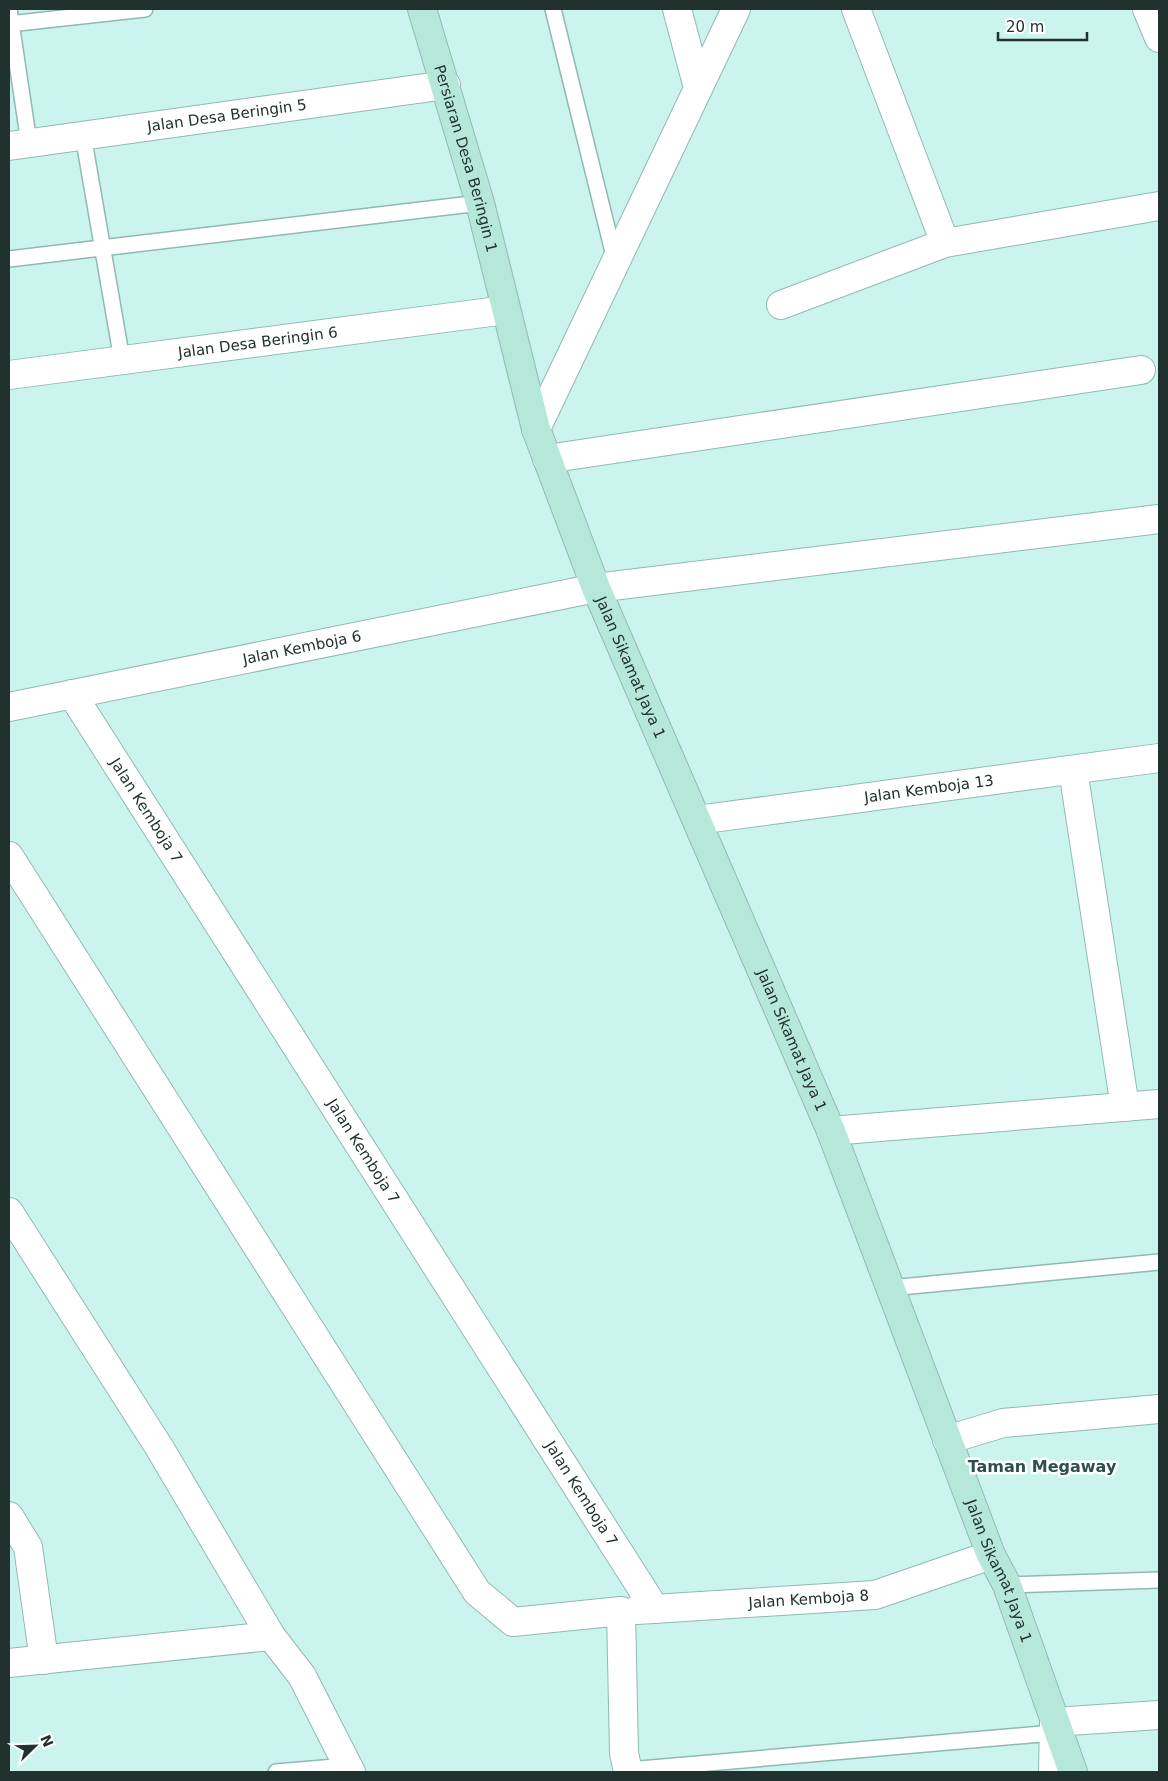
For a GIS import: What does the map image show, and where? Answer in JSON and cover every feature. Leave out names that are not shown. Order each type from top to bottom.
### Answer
[{"type":"main road","name":"Persiaran Desa Beringin 1","points":[[422,9],[480,203],[506,310]]},
{"type":"main road","name":"Jalan Sikamat Jaya 1","points":[[506,310],[536,429],[596,588],[830,1131],[990,1554],[1007,1585],[1054,1728],[1073,1772]]},
{"type":"street","points":[[677,9],[698,88]]},
{"type":"street","points":[[536,429],[736,9]]},
{"type":"street","points":[[856,9],[945,242]]},
{"type":"street","points":[[1147,9],[1159,38]]},
{"type":"street","name":"Jalan Desa Beringin 5","points":[[19,144],[446,85]]},
{"type":"street","points":[[781,305],[945,242],[1159,206]]},
{"type":"street","name":"Jalan Desa Beringin 6","points":[[9,375],[506,310]]},
{"type":"street","points":[[547,459],[1141,370]]},
{"type":"street","name":"Jalan Kemboja 6","points":[[9,707],[596,588],[1159,519]]},
{"type":"street","name":"Jalan Kemboja 7","points":[[72,694],[655,1609]]},
{"type":"street","name":"Jalan Kemboja 13","points":[[697,820],[1159,758]]},
{"type":"street","points":[[1073,770],[1125,1107]]},
{"type":"street","name":"Jalan Kemboja 8","points":[[9,856],[477,1592],[513,1622],[621,1611],[875,1595],[990,1554]]},
{"type":"street","points":[[830,1131],[1159,1104]]},
{"type":"street","points":[[9,1212],[160,1447],[271,1636],[302,1676],[349,1769]]},
{"type":"street","points":[[947,1440],[1003,1423],[1159,1409]]},
{"type":"street","points":[[9,1516],[28,1547],[44,1660]]},
{"type":"street","points":[[621,1611],[624,1753],[628,1771]]},
{"type":"street","points":[[9,1663],[271,1636]]},
{"type":"street","points":[[1053,1772],[1054,1728],[1159,1715]]},
{"type":"lane","points":[[19,144],[10,19],[145,9]]},
{"type":"lane","points":[[554,9],[615,262]]},
{"type":"lane","points":[[83,135],[122,360]]},
{"type":"lane","points":[[9,259],[480,203]]},
{"type":"lane","points":[[890,1288],[1159,1262]]},
{"type":"lane","points":[[1007,1585],[1159,1580]]},
{"type":"lane","points":[[628,1771],[1054,1728]]},
{"type":"lane","points":[[276,1772],[349,1769]]},
{"type":"district","name":"Taman Megaway","points":[[1042,1466]]}]
